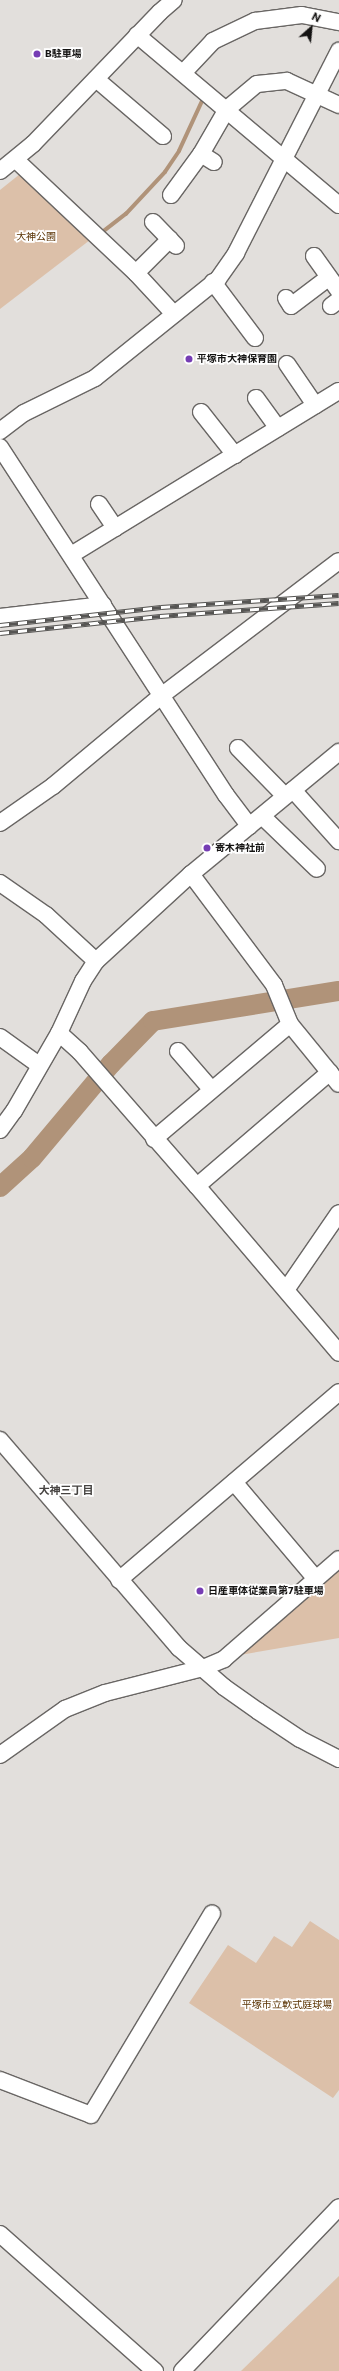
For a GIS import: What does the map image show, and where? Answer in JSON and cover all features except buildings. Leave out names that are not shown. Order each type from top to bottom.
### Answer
[{"type":"street","points":[[0,172],[16,160],[137,35],[174,0]]},
{"type":"street","points":[[183,73],[213,41],[255,21],[302,15],[339,22]]},
{"type":"street","points":[[137,35],[285,157],[339,205]]},
{"type":"street","points":[[0,431],[24,413],[95,378],[213,282],[230,264],[339,51]]},
{"type":"street","points":[[96,79],[139,121],[163,136]]},
{"type":"street","points":[[171,195],[207,158],[227,109],[257,84],[287,82],[339,105]]},
{"type":"street","points":[[16,160],[136,273],[174,314]]},
{"type":"street","points":[[136,273],[173,243],[153,222]]},
{"type":"street","points":[[314,256],[328,278],[339,291]]},
{"type":"street","points":[[286,298],[292,306],[328,278]]},
{"type":"street","points":[[213,282],[253,331]]},
{"type":"street","points":[[287,364],[315,405]]},
{"type":"street","points":[[71,555],[339,391]]},
{"type":"street","points":[[256,398],[278,428]]},
{"type":"street","points":[[202,412],[235,454]]},
{"type":"street","points":[[0,447],[161,696],[249,826]]},
{"type":"street","points":[[98,504],[115,528]]},
{"type":"street","points":[[0,823],[54,786],[161,696],[339,561]]},
{"type":"street","points":[[0,617],[103,605]]},
{"type":"street","points":[[238,748],[254,756],[289,793],[339,841]]},
{"type":"street","points":[[0,1130],[14,1111],[59,1033],[83,981],[96,961],[191,874],[339,752]]},
{"type":"street","points":[[262,816],[317,869]]},
{"type":"street","points":[[191,874],[274,985],[290,1024],[334,1078],[197,1186]]},
{"type":"street","points":[[0,883],[46,915],[96,961]]},
{"type":"street","points":[[154,1139],[211,1089],[290,1024]]},
{"type":"street","points":[[59,1033],[80,1052],[154,1139],[197,1186],[339,1353]]},
{"type":"street","points":[[0,1037],[40,1065]]},
{"type":"street","points":[[178,1051],[211,1089]]},
{"type":"street","points":[[286,1290],[339,1213]]},
{"type":"street","points":[[119,1580],[339,1392]]},
{"type":"street","points":[[0,1440],[179,1648],[276,1723],[300,1739],[339,1759]]},
{"type":"street","points":[[234,1482],[316,1579]]},
{"type":"street","points":[[0,1755],[65,1709],[105,1693],[203,1668],[228,1659],[339,1559]]},
{"type":"street","points":[[0,2080],[90,2115],[212,1914]]},
{"type":"street","points":[[182,2371],[339,2207]]},
{"type":"street","points":[[0,2234],[156,2371]]},
{"type":"green space","name":"大神公園","points":[[20,174],[90,240],[0,309],[0,190]]},
{"type":"green space","points":[[339,1566],[339,1638],[234,1656]]},
{"type":"green space","name":"平塚市立軟式庭球場","points":[[310,1921],[339,1940],[339,2090],[333,2098],[189,2003],[228,1945],[256,1963],[274,1936],[292,1947]]},
{"type":"green space","points":[[339,2276],[339,2371],[241,2371]]},
{"type":"waterway","points":[[100,234],[126,214],[165,172],[179,151],[203,99]]},
{"type":"waterway","points":[[0,1187],[32,1158],[111,1064],[153,1021],[339,991]]},
{"type":"railway","points":[[0,625],[161,607],[339,595]]},
{"type":"railway","points":[[0,633],[160,616],[339,603]]},
{"type":"place","name":"B駐車場","points":[[37,54]]},
{"type":"place","name":"平塚市大神保育園","points":[[189,359]]},
{"type":"place","name":"寄木神社前","points":[[207,848]]},
{"type":"place","name":"日産車体従業員第7駐車場","points":[[200,1591]]},
{"type":"district","name":"大神三丁目","points":[[66,1490]]}]
